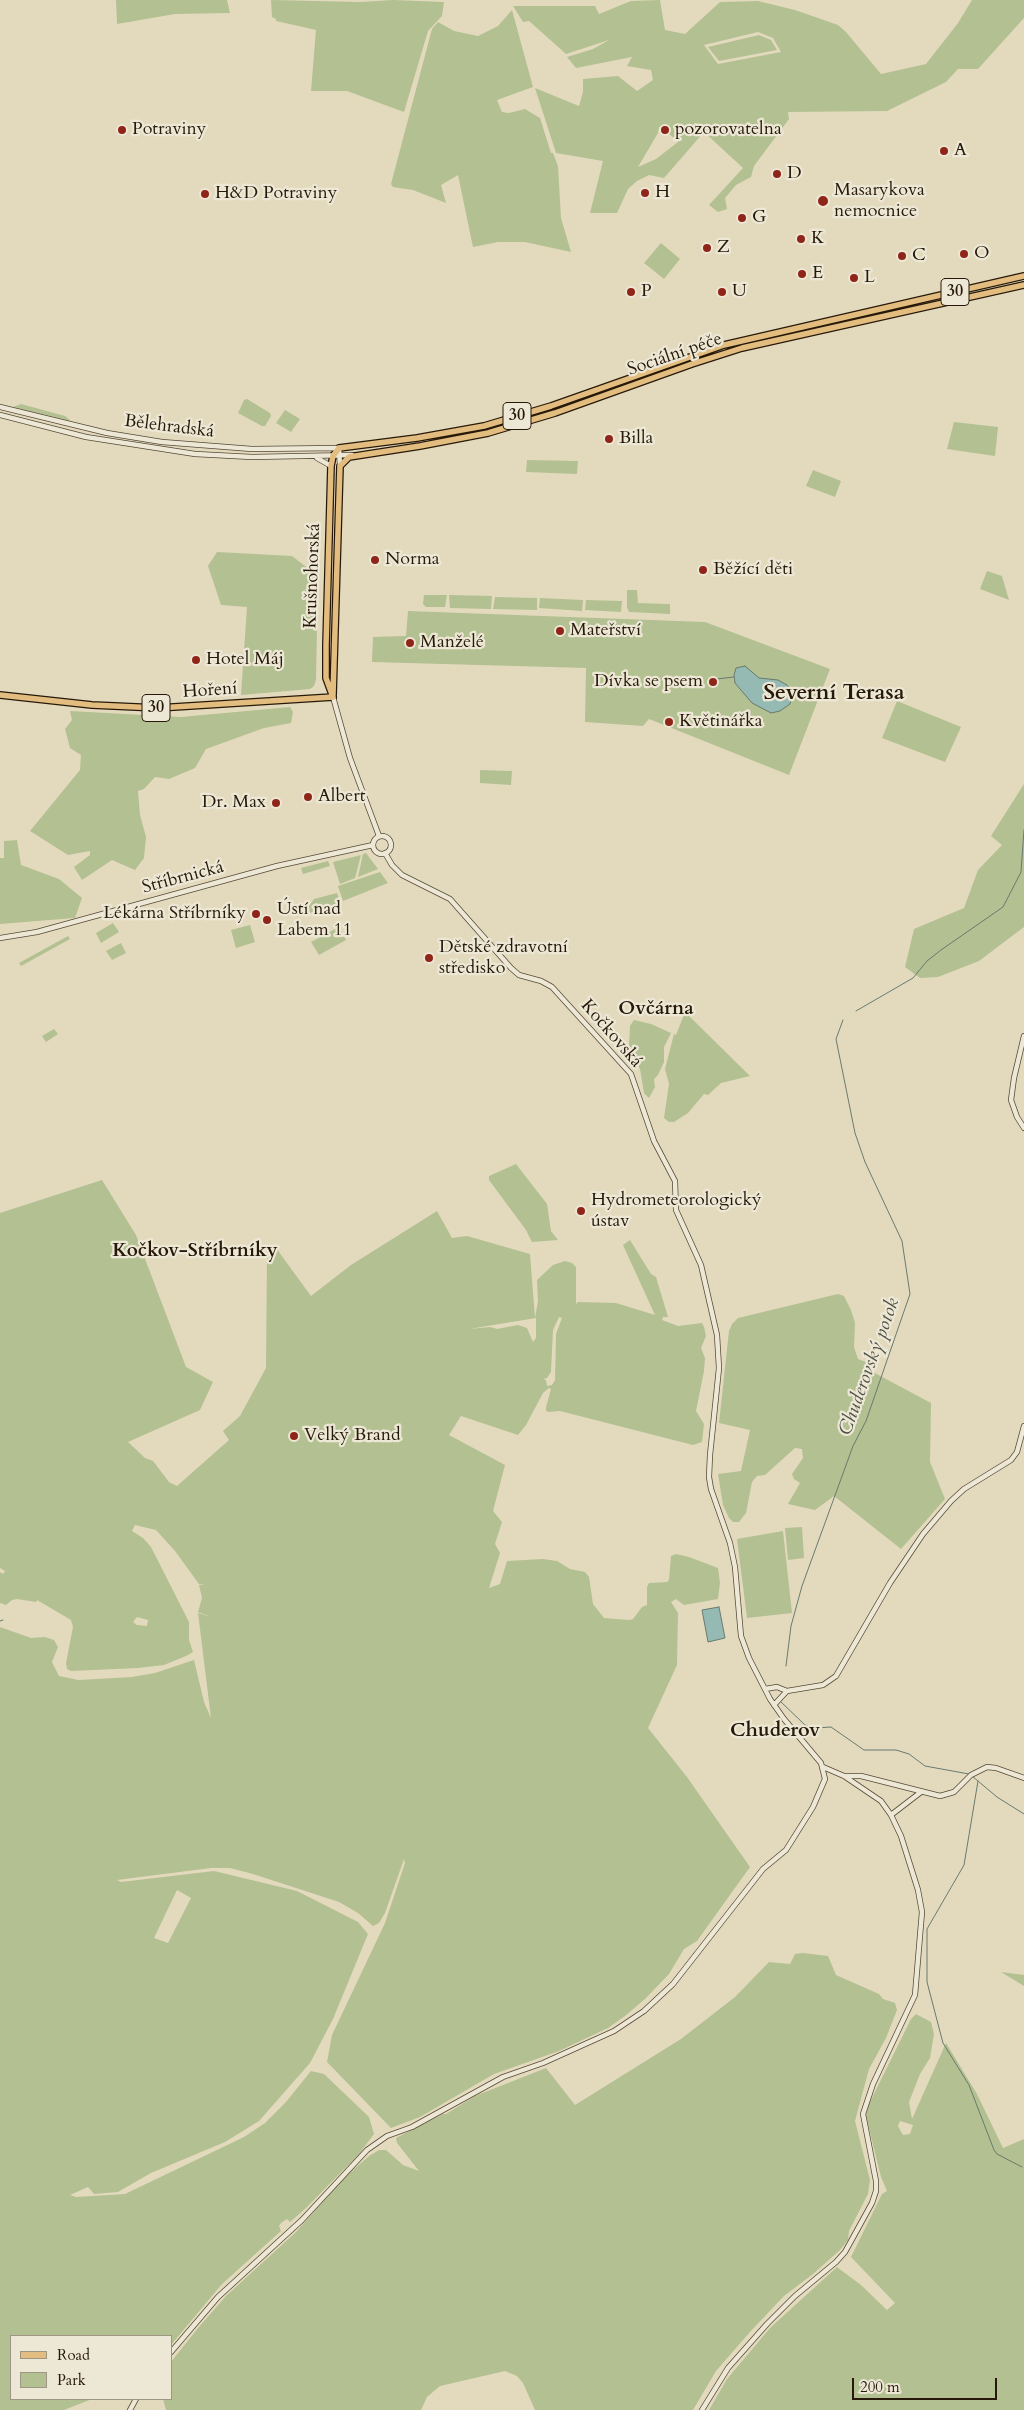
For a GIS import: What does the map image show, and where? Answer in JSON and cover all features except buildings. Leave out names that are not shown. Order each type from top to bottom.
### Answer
[{"type":"main road","name":"Sociální péče","points":[[338,448],[417,438],[484,426],[551,406],[724,346],[1024,276]]},
{"type":"main road","name":"Sociální péče","points":[[355,454],[420,446],[488,433],[555,413],[676,369],[742,348],[1024,284]]},
{"type":"main road","points":[[337,456],[338,448]]},
{"type":"main road","points":[[340,466],[346,459],[355,454]]},
{"type":"main road","name":"Krušnohorská","points":[[333,697],[326,678],[326,656],[332,466],[337,456]]},
{"type":"main road","name":"Krušnohorská","points":[[333,697],[340,466]]},
{"type":"main road","name":"Hoření","points":[[0,695],[92,705],[155,708],[333,697]]},
{"type":"street","name":"Bělehradská","points":[[0,407],[91,429],[162,442],[252,449],[338,448]]},
{"type":"street","name":"Bělehradská","points":[[0,415],[86,437],[160,450],[222,456],[337,456]]},
{"type":"street","name":"Sociální péče","points":[[337,456],[355,454]]},
{"type":"street","name":"Krušnohorská","points":[[337,456],[340,466]]},
{"type":"street","name":"Bělehradská","points":[[313,457],[332,466]]},
{"type":"street","name":"Krušnohorská","points":[[333,697],[350,758],[379,836]]},
{"type":"street","points":[[379,836],[385,836],[391,842],[390,848],[386,853],[377,852],[372,845],[379,836]]},
{"type":"street","name":"Stříbrnická","points":[[0,938],[37,932],[277,866],[372,845]]},
{"type":"street","name":"Kočkovská","points":[[386,853],[392,865],[402,875],[434,889],[450,899],[510,968],[520,975],[552,987],[631,1074],[654,1141],[675,1181],[676,1210],[701,1265],[712,1310],[717,1338],[719,1368],[709,1477],[711,1489],[730,1543],[735,1567],[741,1636],[764,1689],[823,1767]]},
{"type":"street","points":[[1023,1037],[1011,1100],[1017,1117],[1024,1128]]},
{"type":"street","points":[[764,1689],[823,1685],[836,1676],[890,1583],[923,1534],[951,1501],[964,1489],[1011,1460],[1019,1446],[1024,1426]]},
{"type":"street","points":[[776,1704],[782,1696],[782,1689]]},
{"type":"street","points":[[172,2351],[218,2297],[302,2220],[367,2150],[387,2136],[412,2127],[502,2077],[543,2063],[614,2031],[644,2011],[673,1984],[763,1869],[786,1850],[824,1786],[823,1767],[843,1776],[881,1801],[891,1815],[901,1836],[918,1890],[922,1921],[915,1995],[873,2084],[863,2114],[876,2181],[876,2191],[872,2203],[845,2252],[836,2262],[795,2296],[767,2324],[728,2368],[702,2410]]},
{"type":"street","points":[[843,1776],[861,1776],[940,1796],[954,1792],[972,1774],[980,1769],[996,1768],[1024,1778]]},
{"type":"street","points":[[891,1815],[921,1792]]},
{"type":"green space","points":[[116,0],[227,0],[230,13],[175,14],[117,24]]},
{"type":"green space","points":[[271,0],[444,2],[442,16],[428,31],[404,112],[347,91],[311,91],[316,30],[276,21],[272,17]]},
{"type":"green space","points":[[660,0],[665,30],[685,34],[720,2],[758,1],[795,10],[838,25],[881,74],[926,64],[958,23],[972,0],[1024,0],[1024,18],[978,69],[958,69],[946,82],[887,111],[788,112],[789,119],[754,166],[751,177],[736,185],[725,198],[727,209],[718,212],[709,205],[743,168],[704,132],[664,178],[649,175],[637,181],[628,189],[617,213],[590,213],[603,161],[556,153],[535,88],[579,106],[583,92],[583,79],[618,76],[637,91],[653,80],[651,70],[627,66],[632,57],[576,68],[567,57],[593,49],[609,40],[566,54],[529,21],[523,22],[513,6],[595,6],[599,14],[631,1]],"holes":[[[758,32],[773,38],[781,52],[718,64],[704,45]],[[667,125],[667,132],[678,142],[656,159],[638,167],[658,133],[659,127]]]},
{"type":"green space","points":[[512,10],[533,87],[497,100],[502,112],[509,113],[525,109],[540,118],[551,153],[553,153],[558,166],[561,218],[571,252],[525,242],[498,242],[473,247],[458,175],[441,185],[446,203],[413,190],[393,187],[391,184],[432,29],[438,22],[454,31],[478,36],[498,26]]},
{"type":"green space","points":[[759,35],[771,40],[777,50],[719,61],[708,47]]},
{"type":"green space","points":[[661,243],[680,259],[664,279],[644,263]]},
{"type":"green space","points":[[247,399],[270,413],[271,416],[265,426],[238,413],[244,400]]},
{"type":"green space","points":[[21,404],[65,416],[71,421],[13,407]]},
{"type":"green space","points":[[285,410],[300,419],[291,432],[276,423]]},
{"type":"green space","points":[[954,422],[998,427],[995,456],[947,449]]},
{"type":"green space","points":[[527,460],[578,461],[577,474],[526,472]]},
{"type":"green space","points":[[813,470],[841,481],[835,497],[806,486]]},
{"type":"green space","points":[[217,552],[292,556],[318,576],[316,680],[314,686],[310,689],[241,695],[247,607],[221,605],[208,566]]},
{"type":"green space","points":[[987,571],[1002,576],[1009,600],[980,589]]},
{"type":"green space","points":[[627,590],[637,590],[638,603],[670,604],[670,614],[629,612],[627,607]]},
{"type":"green space","points":[[424,595],[447,595],[445,607],[426,607],[423,604]]},
{"type":"green space","points":[[449,595],[492,596],[491,609],[450,608]]},
{"type":"green space","points":[[495,597],[537,598],[537,610],[493,609]]},
{"type":"green space","points":[[540,598],[583,600],[582,611],[539,608]]},
{"type":"green space","points":[[586,600],[622,601],[621,612],[585,610]]},
{"type":"green space","points":[[408,611],[705,622],[830,669],[789,775],[649,719],[643,726],[585,722],[586,668],[372,662],[373,637],[406,636]]},
{"type":"green space","points":[[897,701],[961,727],[945,762],[882,738]]},
{"type":"green space","points":[[290,707],[293,712],[291,723],[264,728],[206,749],[195,768],[169,779],[155,777],[144,789],[138,791],[140,815],[146,837],[144,858],[135,870],[112,860],[82,880],[74,867],[90,855],[90,851],[68,855],[30,831],[80,770],[81,755],[70,748],[65,729],[72,720],[70,711],[181,717]]},
{"type":"green space","points":[[480,770],[512,771],[511,785],[480,783]]},
{"type":"green space","points":[[1024,784],[1024,927],[979,961],[938,977],[920,978],[905,967],[914,929],[964,908],[978,870],[1002,845],[991,836]]},
{"type":"green space","points":[[17,840],[21,865],[59,879],[82,898],[75,918],[0,924],[0,858],[4,858],[4,841]]},
{"type":"green space","points":[[366,853],[378,869],[358,877],[363,854]]},
{"type":"green space","points":[[361,855],[355,878],[340,884],[333,862]]},
{"type":"green space","points":[[328,861],[330,866],[303,874],[301,868]]},
{"type":"green space","points":[[380,872],[388,883],[343,901],[338,886]]},
{"type":"green space","points":[[337,893],[340,902],[310,913],[309,906],[314,899]]},
{"type":"green space","points":[[113,923],[119,932],[101,943],[96,933]]},
{"type":"green space","points":[[250,925],[255,942],[236,948],[231,930]]},
{"type":"green space","points":[[339,927],[346,940],[319,955],[311,942]]},
{"type":"green space","points":[[68,936],[70,939],[21,966],[19,963]]},
{"type":"green space","points":[[121,943],[126,953],[112,960],[106,951]]},
{"type":"green space","points":[[685,1012],[750,1076],[721,1083],[708,1095],[704,1094],[688,1113],[674,1122],[669,1122],[664,1118],[669,1084],[665,1069],[674,1034],[676,1035]]},
{"type":"green space","points":[[634,1020],[651,1024],[671,1033],[664,1047],[664,1062],[654,1079],[655,1087],[649,1098],[644,1093],[640,1069],[629,1047],[630,1026]]},
{"type":"green space","points":[[54,1029],[58,1034],[46,1042],[42,1036]]},
{"type":"green space","points":[[516,1164],[547,1204],[551,1231],[558,1240],[532,1242],[526,1230],[489,1180],[489,1176]]},
{"type":"green space","points":[[102,1180],[136,1235],[186,1367],[213,1382],[200,1410],[128,1442],[145,1458],[153,1461],[169,1482],[177,1486],[229,1440],[223,1431],[240,1416],[266,1368],[267,1254],[276,1248],[311,1296],[351,1265],[437,1211],[452,1238],[467,1236],[530,1254],[535,1318],[538,1301],[537,1280],[553,1265],[565,1261],[572,1263],[576,1267],[576,1304],[578,1302],[616,1303],[655,1315],[623,1245],[630,1240],[651,1274],[656,1277],[668,1317],[663,1317],[662,1320],[678,1326],[702,1323],[704,1327],[706,1336],[701,1348],[705,1358],[704,1371],[696,1411],[704,1424],[702,1442],[693,1445],[560,1411],[546,1411],[551,1389],[549,1388],[543,1393],[526,1425],[518,1435],[461,1416],[449,1435],[505,1465],[493,1511],[502,1522],[495,1544],[500,1553],[489,1588],[500,1584],[507,1561],[543,1559],[557,1561],[570,1569],[585,1572],[589,1577],[593,1604],[604,1618],[629,1620],[633,1619],[642,1607],[647,1605],[647,1587],[649,1583],[667,1582],[669,1580],[671,1556],[676,1554],[689,1557],[718,1568],[720,1583],[718,1599],[684,1605],[676,1599],[671,1602],[678,1613],[677,1665],[648,1728],[687,1777],[750,1867],[697,1941],[684,1949],[669,1974],[645,1999],[625,2016],[608,2028],[559,2051],[494,2074],[420,2117],[391,2128],[327,2062],[332,2035],[385,1923],[405,1863],[404,1859],[385,1913],[379,1923],[373,1926],[358,1913],[339,1902],[230,1868],[211,1868],[117,1880],[121,1882],[214,1871],[297,1891],[358,1922],[368,1934],[333,2019],[310,2063],[259,2121],[225,2142],[151,2173],[118,2192],[94,2194],[88,2187],[70,2195],[76,2197],[125,2194],[244,2137],[265,2123],[286,2102],[311,2071],[324,2074],[369,2117],[374,2134],[359,2154],[306,2208],[290,2222],[287,2219],[281,2223],[279,2226],[281,2231],[222,2284],[172,2344],[172,2335],[10,2335],[10,2400],[89,2400],[64,2410],[0,2410],[0,1627],[31,1638],[45,1637],[54,1640],[58,1647],[52,1662],[59,1676],[78,1680],[132,1677],[155,1673],[194,1660],[204,1702],[211,1718],[198,1613],[211,1617],[198,1612],[202,1598],[199,1585],[205,1585],[199,1584],[175,1551],[156,1530],[135,1525],[132,1531],[143,1538],[151,1547],[189,1622],[189,1640],[193,1652],[164,1665],[71,1671],[67,1669],[66,1663],[73,1627],[71,1620],[37,1600],[36,1602],[17,1599],[12,1600],[6,1605],[0,1603],[0,1572],[3,1574],[5,1571],[0,1568],[0,1213]],"holes":[[[559,1317],[562,1318],[556,1334],[555,1380],[552,1385],[547,1386],[546,1380],[543,1379],[547,1378],[551,1372],[553,1330]],[[536,1318],[536,1338],[533,1342],[527,1328],[518,1325],[497,1329],[490,1327],[469,1329]],[[137,1617],[148,1620],[147,1626],[137,1625],[133,1622]],[[177,1890],[191,1898],[168,1943],[154,1938]]]},
{"type":"green space","points":[[838,1294],[844,1296],[855,1323],[854,1347],[858,1359],[866,1362],[873,1372],[931,1403],[930,1462],[945,1499],[901,1549],[834,1496],[815,1510],[788,1504],[800,1483],[794,1479],[792,1474],[803,1458],[802,1449],[795,1448],[765,1475],[757,1476],[752,1482],[746,1513],[739,1522],[733,1522],[729,1518],[723,1505],[718,1474],[741,1471],[750,1430],[719,1423],[729,1331],[732,1324],[738,1318]]},
{"type":"green space","points":[[802,1527],[804,1558],[788,1560],[785,1528]]},
{"type":"green space","points":[[783,1531],[792,1613],[747,1618],[737,1539]]},
{"type":"green space","points":[[795,1954],[828,1956],[836,1975],[879,1994],[883,1999],[895,2003],[897,2010],[886,2038],[869,2069],[855,2121],[870,2180],[868,2194],[849,2231],[848,2240],[840,2250],[784,2296],[750,2332],[716,2371],[693,2410],[535,2410],[523,2383],[517,2376],[505,2371],[440,2386],[427,2397],[421,2410],[166,2410],[163,2400],[172,2400],[172,2361],[198,2328],[226,2296],[296,2232],[346,2176],[369,2156],[379,2150],[386,2150],[403,2165],[419,2171],[397,2143],[396,2138],[446,2114],[475,2096],[546,2068],[575,2105],[681,2039],[735,1997],[769,1962],[790,1964]]},
{"type":"green space","points":[[1001,1972],[1024,1975],[1024,1986]]},
{"type":"green space","points":[[916,2014],[931,2022],[934,2034],[930,2058],[920,2074],[909,2102],[912,2119],[946,2043],[977,2094],[1003,2148],[1024,2139],[1024,2410],[709,2410],[727,2379],[770,2328],[837,2267],[861,2285],[887,2310],[895,2303],[851,2257],[882,2194],[887,2191],[881,2177],[866,2116],[868,2106],[911,2019]],"holes":[[[900,2121],[913,2125],[910,2134],[903,2135],[898,2126]]]},
{"type":"water","points":[[745,666],[759,678],[778,680],[787,685],[792,693],[790,704],[780,711],[771,713],[752,703],[735,683],[734,675],[736,668]]},
{"type":"water","points":[[719,1607],[725,1638],[708,1642],[702,1610]]},
{"type":"waterway","points":[[708,680],[734,677]]},
{"type":"waterway","name":"Chuderovský potok","points":[[856,1011],[913,978],[927,961],[1003,907],[1021,872],[1024,830]]},
{"type":"waterway","name":"Chuderovský potok","points":[[786,1666],[791,1626],[802,1586],[853,1446],[866,1421],[910,1294],[902,1241],[865,1162],[855,1133],[836,1039],[843,1020]]},
{"type":"waterway","name":"Chuderovský potok","points":[[780,1701],[805,1725],[816,1728],[831,1727],[864,1750],[896,1750],[909,1754],[925,1766],[969,1774]]},
{"type":"waterway","name":"Chuderovský potok","points":[[972,1776],[997,1797],[1024,1814]]},
{"type":"waterway","points":[[978,1781],[964,1865],[927,1929],[927,1982],[943,2043],[969,2085],[994,2150],[997,2154],[1022,2167]]},
{"type":"place","name":"Potraviny","points":[[122,130]]},
{"type":"place","name":"pozorovatelna","points":[[665,130]]},
{"type":"place","name":"A","points":[[944,151]]},
{"type":"place","name":"D","points":[[777,174]]},
{"type":"place","name":"H","points":[[645,193]]},
{"type":"place","name":"H&D Potraviny","points":[[205,194]]},
{"type":"place","name":"Masarykova nemocnice","points":[[823,201]]},
{"type":"place","name":"G","points":[[742,218]]},
{"type":"place","name":"K","points":[[801,239]]},
{"type":"place","name":"Z","points":[[707,248]]},
{"type":"place","name":"O","points":[[964,254]]},
{"type":"place","name":"C","points":[[902,256]]},
{"type":"place","name":"E","points":[[802,274]]},
{"type":"place","name":"L","points":[[854,278]]},
{"type":"place","name":"P","points":[[631,292]]},
{"type":"place","name":"U","points":[[722,292]]},
{"type":"place","name":"Billa","points":[[609,439]]},
{"type":"place","name":"Norma","points":[[375,560]]},
{"type":"place","name":"Běžící děti","points":[[703,570]]},
{"type":"place","name":"Mateřství","points":[[560,631]]},
{"type":"place","name":"Manželé","points":[[410,643]]},
{"type":"place","name":"Hotel Máj","points":[[196,660]]},
{"type":"place","name":"Dívka se psem","points":[[713,682]]},
{"type":"place","name":"Květinářka","points":[[669,722]]},
{"type":"place","name":"Albert","points":[[308,797]]},
{"type":"place","name":"Dr. Max","points":[[276,803]]},
{"type":"place","name":"Lékárna Stříbrníky","points":[[256,914]]},
{"type":"place","name":"Ústí nad Labem 11","points":[[267,920]]},
{"type":"place","name":"Dětské zdravotní středisko","points":[[429,958]]},
{"type":"place","name":"Hydrometeorologický ústav","points":[[581,1211]]},
{"type":"place","name":"Velký Brand","points":[[294,1436]]},
{"type":"district","name":"Severní Terasa","points":[[834,694]]},
{"type":"district","name":"Ovčárna","points":[[656,1010]]},
{"type":"district","name":"Kočkov-Stříbrníky","points":[[195,1252]]},
{"type":"district","name":"Chuderov","points":[[775,1731]]}]
